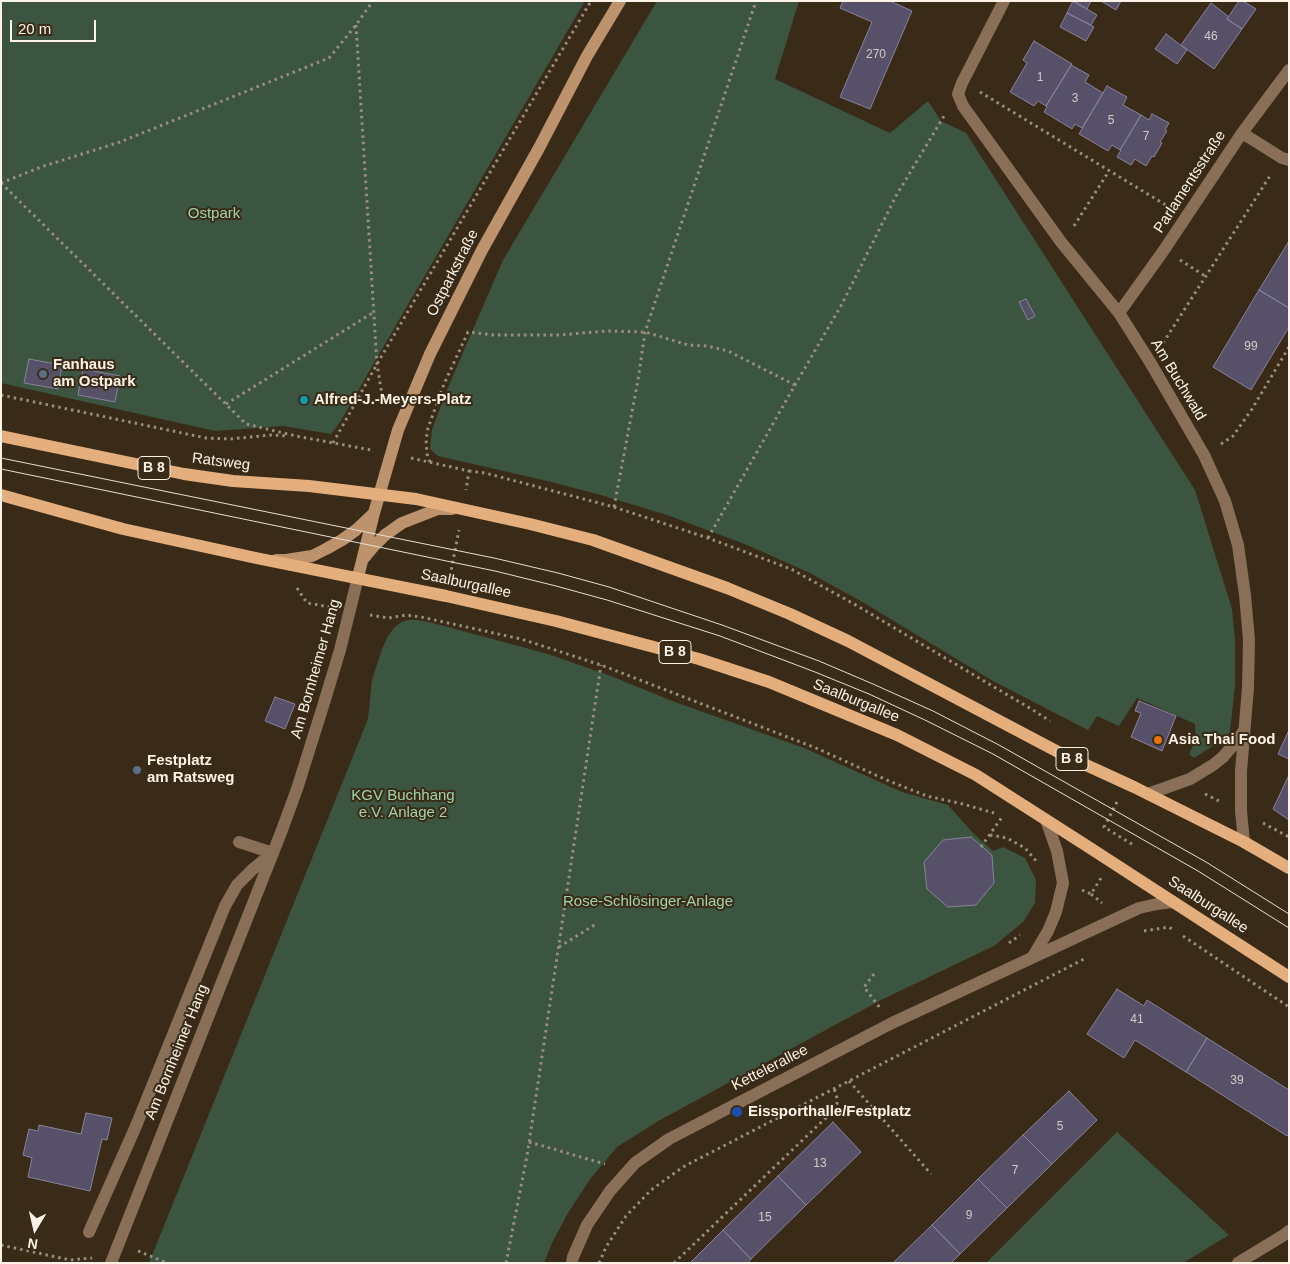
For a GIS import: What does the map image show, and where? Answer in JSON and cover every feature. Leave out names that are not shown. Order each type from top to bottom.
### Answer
[{"type":"main road","name":"Ratsweg","points":[[1,436],[184,474],[232,481],[309,486],[379,494]]},
{"type":"main road","name":"B 8","points":[[379,494],[416,499],[461,514],[530,524],[593,540],[772,606],[848,641],[1054,750],[1244,842],[1289,868]]},
{"type":"main road","name":"B 8","points":[[1,495],[123,529],[256,558],[358,577]]},
{"type":"main road","name":"Saalburgallee","points":[[358,577],[495,606],[699,659],[769,682],[896,735],[976,775],[1289,977]]},
{"type":"street","name":"Ostparkstraße","points":[[358,577],[374,512],[398,430],[430,354],[482,250],[620,1]]},
{"type":"street","points":[[958,94],[1004,1]]},
{"type":"street","name":"Parlamentsstraße","points":[[1119,314],[1242,133],[1289,70]]},
{"type":"street","name":"Am Buchwald","points":[[958,94],[963,106],[1061,242],[1119,314],[1150,362],[1204,455],[1225,501],[1238,545],[1249,640],[1248,688],[1240,791],[1244,842]]},
{"type":"street","points":[[1242,133],[1285,159]]},
{"type":"street","name":"B 8","points":[[362,561],[385,535],[402,523],[438,509],[461,514]]},
{"type":"street","name":"B 8","points":[[256,558],[286,560],[312,556],[342,540],[356,530],[374,512]]},
{"type":"street","name":"Am Bornheimer Hang","points":[[111,1263],[297,789],[340,650],[358,577]]},
{"type":"street","points":[[1148,794],[1190,779],[1213,765],[1223,757],[1244,730]]},
{"type":"street","points":[[1032,958],[1048,932],[1056,912],[1063,884],[1057,851],[1046,820]]},
{"type":"street","points":[[239,842],[273,853]]},
{"type":"street","name":"Am Bornheimer Hang","points":[[88,1232],[136,1126],[225,906],[237,885],[273,853]]},
{"type":"street","name":"Kettelerallee","points":[[572,1263],[586,1225],[610,1191],[635,1163],[669,1138],[892,1023],[1139,908],[1173,902]]},
{"type":"street","points":[[1238,1263],[1289,1231]]},
{"type":"path","points":[[373,1],[329,58],[120,142],[41,167],[1,183],[246,424],[296,436],[376,451]]},
{"type":"path","points":[[333,443],[377,364],[591,1]]},
{"type":"path","points":[[614,507],[645,332],[756,1]]},
{"type":"path","points":[[356,25],[377,364]]},
{"type":"path","points":[[708,538],[842,304],[896,196],[958,94]]},
{"type":"path","points":[[985,95],[1174,209]]},
{"type":"path","points":[[1150,362],[1205,276],[1285,159]]},
{"type":"path","points":[[1074,226],[1110,171]]},
{"type":"path","points":[[1175,257],[1205,276]]},
{"type":"path","points":[[226,404],[374,312]]},
{"type":"path","points":[[430,462],[427,454],[428,428],[444,384],[468,332],[493,335],[542,335],[607,331],[645,332],[688,345],[707,346],[728,351],[795,385]]},
{"type":"path","points":[[1233,436],[1252,409],[1289,347]]},
{"type":"path","points":[[1,395],[206,438],[230,439],[271,435],[296,436]]},
{"type":"path","points":[[422,461],[470,471],[450,578]]},
{"type":"path","points":[[388,618],[406,615],[440,620],[521,639],[602,665],[816,748],[927,796],[1002,816],[981,847]]},
{"type":"path","points":[[506,1263],[529,1142],[602,665]]},
{"type":"path","points":[[1198,791],[1220,802]]},
{"type":"path","points":[[1112,797],[1118,800],[1104,827],[1135,846]]},
{"type":"path","points":[[990,835],[1007,838],[1025,848],[1038,863]]},
{"type":"path","points":[[1091,894],[1100,880]]},
{"type":"path","points":[[1075,888],[1091,894],[1105,906]]},
{"type":"path","points":[[559,947],[596,924]]},
{"type":"path","points":[[1137,932],[1169,927],[1289,1007]]},
{"type":"path","points":[[599,1263],[606,1247],[626,1216],[652,1190],[683,1167],[1087,958]]},
{"type":"path","points":[[874,974],[864,987],[882,1011]]},
{"type":"path","points":[[849,1081],[931,1174]]},
{"type":"path","points":[[674,1263],[833,1111],[837,1098],[834,1088]]},
{"type":"path","points":[[529,1142],[611,1166]]},
{"type":"path","points":[[1,1245],[70,1260],[69,1263]]},
{"type":"path","points":[[138,1251],[167,1263]]},
{"type":"green space","name":"Ostpark","points":[[1,1],[585,1],[341,421],[331,434],[283,426],[215,431],[1,383]]},
{"type":"green space","points":[[657,1],[799,1],[775,79],[890,133],[928,101],[941,121],[966,133],[1195,490],[1232,609],[1235,639],[1235,686],[1230,732],[1222,740],[1194,758],[1189,754],[1196,740],[1195,724],[1137,698],[1119,726],[1097,716],[1088,730],[993,681],[864,603],[810,573],[747,545],[667,515],[601,495],[438,456],[430,449],[432,430],[446,392],[503,260]]},
{"type":"green space","name":"Rose-Schlösinger-Anlage","points":[[407,620],[433,623],[548,654],[804,748],[902,792],[948,805],[974,834],[993,851],[1003,847],[1025,858],[1036,880],[1035,903],[1023,922],[994,946],[883,999],[660,1120],[617,1147],[591,1178],[568,1213],[544,1263],[149,1263],[368,719],[372,680],[382,649],[394,628]]},
{"type":"green space","points":[[1117,1132],[1229,1235],[1183,1263],[986,1263]]},
{"type":"building","points":[[843,1],[890,1],[912,11],[870,109],[840,97],[872,22],[840,8]]},
{"type":"building","points":[[1073,1],[1091,1],[1087,9]]},
{"type":"building","points":[[1073,1],[1097,15],[1091,25],[1067,13]]},
{"type":"building","points":[[1101,1],[1121,1],[1116,10]]},
{"type":"building","points":[[1239,1],[1243,1],[1256,9],[1242,29],[1227,19]]},
{"type":"building","points":[[1211,3],[1229,17],[1227,19],[1242,29],[1214,69],[1181,45]]},
{"type":"building","points":[[1067,13],[1094,27],[1086,41],[1060,27]]},
{"type":"building","points":[[1166,34],[1187,50],[1177,64],[1155,49]]},
{"type":"building","points":[[1034,41],[1072,64],[1046,106],[1038,101],[1034,106],[1010,92],[1027,63],[1023,60]]},
{"type":"building","points":[[1071,65],[1089,75],[1085,82],[1103,93],[1082,128],[1075,124],[1072,129],[1044,112]]},
{"type":"building","points":[[1107,86],[1127,97],[1123,105],[1141,115],[1120,150],[1112,145],[1108,151],[1079,134]]},
{"type":"building","points":[[1152,114],[1169,123],[1165,130],[1167,131],[1160,142],[1162,143],[1154,157],[1152,156],[1146,166],[1135,159],[1131,165],[1117,157],[1141,115],[1149,120]]},
{"type":"building","points":[[1289,241],[1289,308],[1259,290]]},
{"type":"building","points":[[1259,290],[1289,308],[1289,327],[1251,390],[1213,367]]},
{"type":"building","points":[[1026,299],[1035,316],[1028,320],[1019,302]]},
{"type":"building","name":"Fanhaus am Ostpark","points":[[29,359],[62,365],[58,389],[24,383]]},
{"type":"building","points":[[83,369],[120,376],[115,402],[78,395]]},
{"type":"building","points":[[275,697],[295,704],[285,729],[265,721]]},
{"type":"building","points":[[1139,701],[1176,716],[1162,751],[1131,737],[1141,713],[1135,711]]},
{"type":"building","points":[[1289,730],[1289,759],[1278,754]]},
{"type":"building","points":[[1289,775],[1289,820],[1273,809]]},
{"type":"building","points":[[971,837],[992,855],[994,883],[976,905],[948,907],[927,889],[924,862],[943,840]]},
{"type":"building","points":[[1117,989],[1144,1006],[1147,1000],[1207,1038],[1186,1072],[1135,1040],[1124,1058],[1087,1034]]},
{"type":"building","points":[[1207,1038],[1289,1090],[1289,1134],[1287,1136],[1186,1072]]},
{"type":"building","points":[[1069,1091],[1097,1120],[1052,1164],[1023,1135]]},
{"type":"building","points":[[86,1113],[112,1118],[107,1140],[102,1139],[90,1191],[28,1177],[32,1158],[23,1155],[29,1129],[38,1131],[39,1125],[81,1134]]},
{"type":"building","points":[[833,1122],[861,1152],[806,1205],[778,1176]]},
{"type":"building","points":[[1023,1135],[1052,1164],[1007,1208],[978,1179]]},
{"type":"building","points":[[778,1176],[806,1205],[751,1259],[723,1230]]},
{"type":"building","points":[[978,1179],[1007,1208],[960,1254],[932,1225]]},
{"type":"building","points":[[932,1225],[960,1254],[951,1263],[893,1263]]},
{"type":"building","points":[[723,1230],[751,1259],[748,1263],[690,1263]]},
{"type":"tram line","points":[[1,458],[494,558],[609,587],[722,625],[819,661],[933,711],[999,745],[1206,862],[1289,914]]},
{"type":"tram line","points":[[1,469],[495,571],[607,600],[720,636],[869,694],[993,754],[1198,871],[1289,928]]},
{"type":"place","name":"Fanhaus am Ostpark","points":[[43,374]]},
{"type":"place","name":"Alfred-J.-Meyers-Platz","points":[[304,400]]},
{"type":"place","name":"Asia Thai Food","points":[[1158,740]]},
{"type":"place","name":"Festplatz am Ratsweg","points":[[137,770]]},
{"type":"place","name":"Eissporthalle/Festplatz","points":[[737,1112]]},
{"type":"park label","name":"KGV Buchhang e.V. Anlage 2","points":[[403,804]]}]
